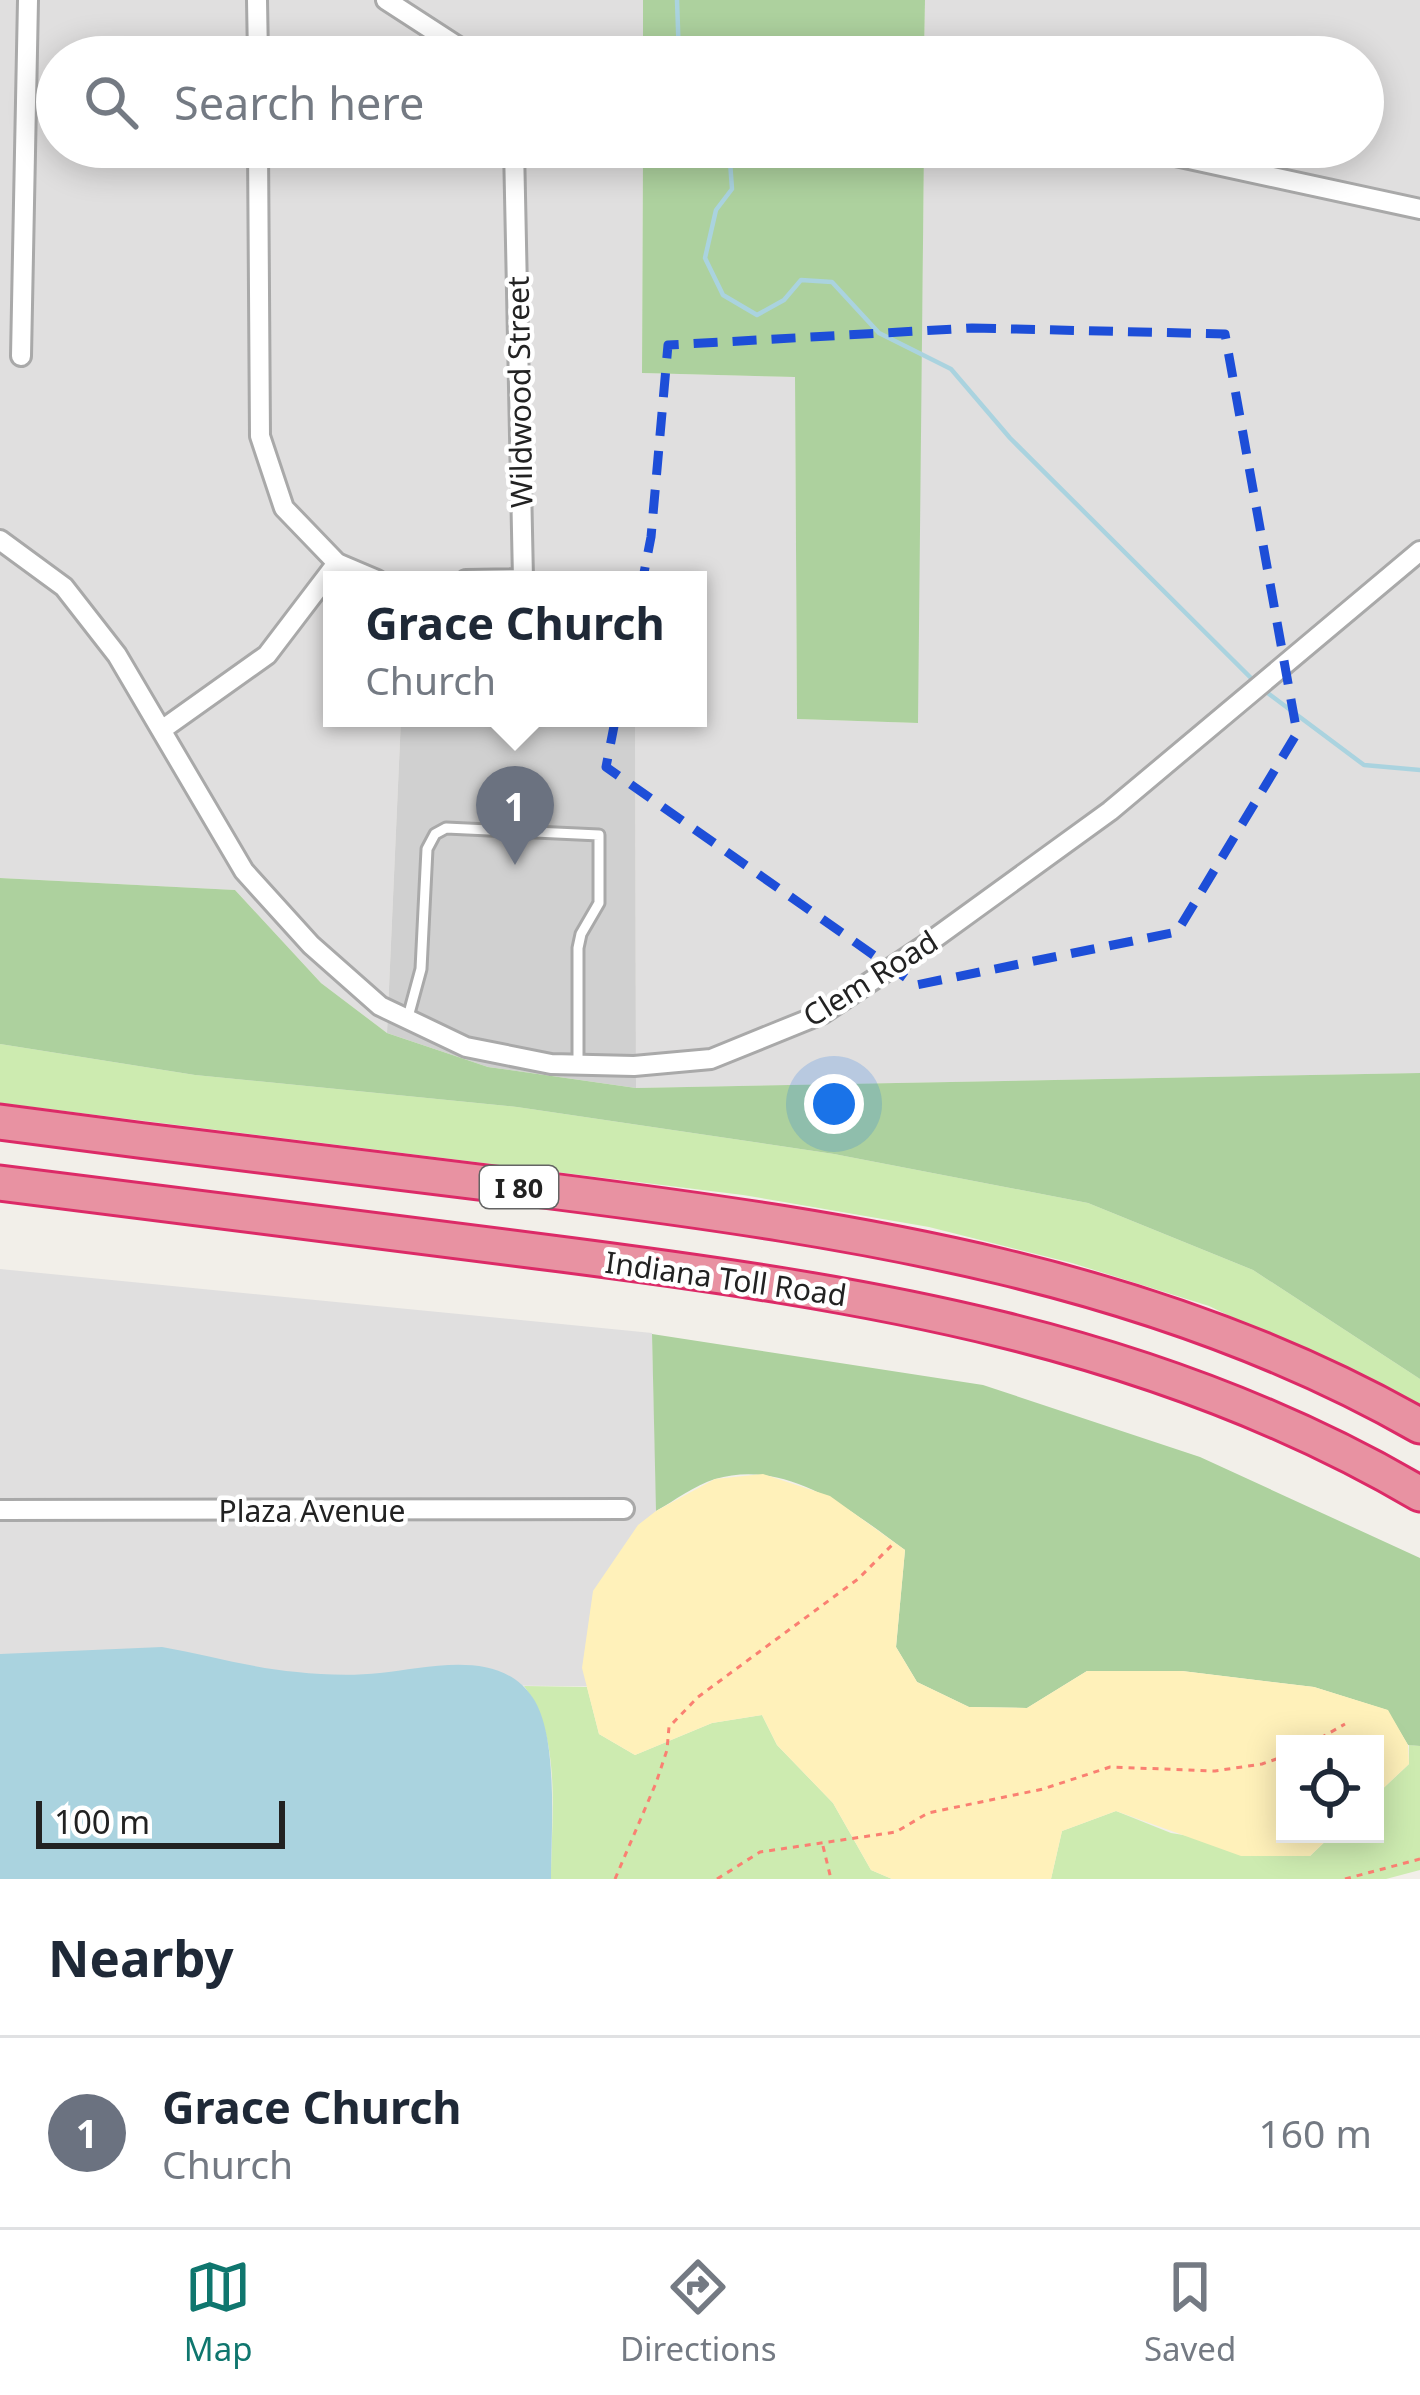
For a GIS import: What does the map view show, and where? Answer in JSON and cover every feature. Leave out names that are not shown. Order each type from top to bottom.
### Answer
[{"type":"highway","name":"Indiana Toll Road","points":[[0,1122],[677,1207],[958,1254],[1086,1286],[1184,1318],[1298,1364],[1420,1426]]},
{"type":"highway","name":"Indiana Toll Road","points":[[0,1183],[675,1269],[826,1290],[952,1315],[1074,1346],[1176,1380],[1283,1424],[1420,1495]]},
{"type":"street","points":[[22,356],[28,0]]},
{"type":"street","points":[[257,0],[258,36]]},
{"type":"street","points":[[386,0],[441,36]]},
{"type":"street","points":[[258,168],[260,436],[284,508],[337,563],[356,571]]},
{"type":"street","name":"Wildwood Street","points":[[514,168],[523,571]]},
{"type":"street","points":[[1231,168],[1420,209]]},
{"type":"street","name":"Clem Road","points":[[0,540],[64,587],[117,655],[244,871],[311,945],[380,1006],[466,1047],[551,1064],[634,1066],[712,1058],[822,1013],[1110,812],[1420,551]]},
{"type":"street","points":[[331,571],[337,563]]},
{"type":"street","points":[[163,729],[267,655],[323,581]]},
{"type":"street","name":"Plaza Avenue","points":[[0,1510],[624,1509]]},
{"type":"lane","points":[[407,1019],[421,969],[428,849],[434,834],[446,828],[599,835],[599,903],[578,948],[578,1065]]},
{"type":"path","points":[[615,1879],[656,1784],[669,1727],[698,1697],[858,1580],[892,1545]]},
{"type":"path","points":[[1326,1735],[1345,1724]]},
{"type":"path","points":[[717,1879],[760,1852],[896,1832],[928,1813],[1043,1789],[1110,1767],[1215,1771],[1276,1759]]},
{"type":"path","points":[[823,1844],[831,1879]]},
{"type":"path","points":[[1345,1879],[1420,1858]]},
{"type":"highlighted area","points":[[972,328],[1225,334],[1297,733],[1177,932],[916,985],[606,767],[651,537],[668,345]]},
{"type":"shaded area","points":[[0,0],[643,0],[643,36],[36,36],[36,168],[643,168],[642,373],[795,377],[797,719],[917,723],[924,168],[1384,168],[1384,36],[924,36],[925,0],[1420,0],[1420,1073],[636,1088],[635,727],[707,727],[707,571],[323,571],[323,727],[401,727],[387,1033],[321,983],[235,890],[0,878]]},
{"type":"shaded area","points":[[401,727],[635,727],[636,1088],[488,1067],[387,1033]]},
{"type":"shaded area","points":[[0,1269],[652,1333],[661,1687],[0,1681]]},
{"type":"green space","points":[[643,0],[925,0],[924,36],[643,36]]},
{"type":"green space","points":[[643,168],[924,168],[918,723],[797,719],[795,377],[642,373]]},
{"type":"green space","points":[[0,878],[235,890],[321,983],[387,1033],[488,1067],[636,1088],[1420,1073],[1420,1379],[1253,1270],[1088,1203],[834,1154],[517,1107],[195,1075],[0,1044]]},
{"type":"green space","points":[[0,1044],[195,1075],[517,1107],[834,1154],[1088,1203],[1253,1270],[1420,1379],[1420,1407],[1209,1306],[1072,1263],[929,1227],[743,1195],[0,1103]]},
{"type":"green space","points":[[652,1334],[983,1385],[1200,1457],[1420,1558],[1420,1746],[1408,1745],[1387,1710],[1314,1687],[1182,1671],[1087,1671],[1027,1708],[969,1707],[917,1682],[896,1647],[905,1550],[841,1505],[793,1482],[742,1474],[707,1482],[656,1511]]},
{"type":"green space","points":[[524,1686],[587,1687],[599,1734],[635,1755],[712,1723],[762,1715],[777,1745],[833,1803],[871,1870],[892,1879],[551,1879],[550,1753],[545,1729]]},
{"type":"green space","points":[[1409,1745],[1420,1746],[1420,1870],[1386,1879],[1051,1879],[1062,1831],[1116,1811],[1171,1833],[1310,1856],[1324,1843],[1384,1843],[1384,1788],[1409,1764]]},
{"type":"sand","points":[[763,1474],[830,1496],[905,1550],[896,1647],[917,1682],[969,1707],[1027,1708],[1087,1671],[1182,1671],[1314,1687],[1388,1710],[1408,1745],[1409,1764],[1384,1788],[1384,1735],[1276,1735],[1276,1843],[1324,1843],[1310,1856],[1241,1856],[1116,1811],[1062,1831],[1051,1879],[892,1879],[871,1870],[833,1803],[777,1745],[762,1715],[712,1723],[635,1755],[599,1734],[582,1668],[593,1591],[638,1525],[715,1479]]},
{"type":"water","points":[[162,1647],[317,1674],[462,1665],[502,1672],[519,1682],[533,1698],[547,1736],[551,1879],[0,1879],[0,1654]]},
{"type":"waterway","points":[[677,0],[678,36]]},
{"type":"waterway","points":[[730,168],[732,189],[716,210],[705,258],[723,295],[757,315],[784,300],[801,280],[832,282],[879,333],[951,369],[1010,438],[1256,683]]},
{"type":"waterway","points":[[1265,691],[1364,765],[1420,770]]},
{"type":"place","name":"Grace Church","points":[[515,865]]}]
